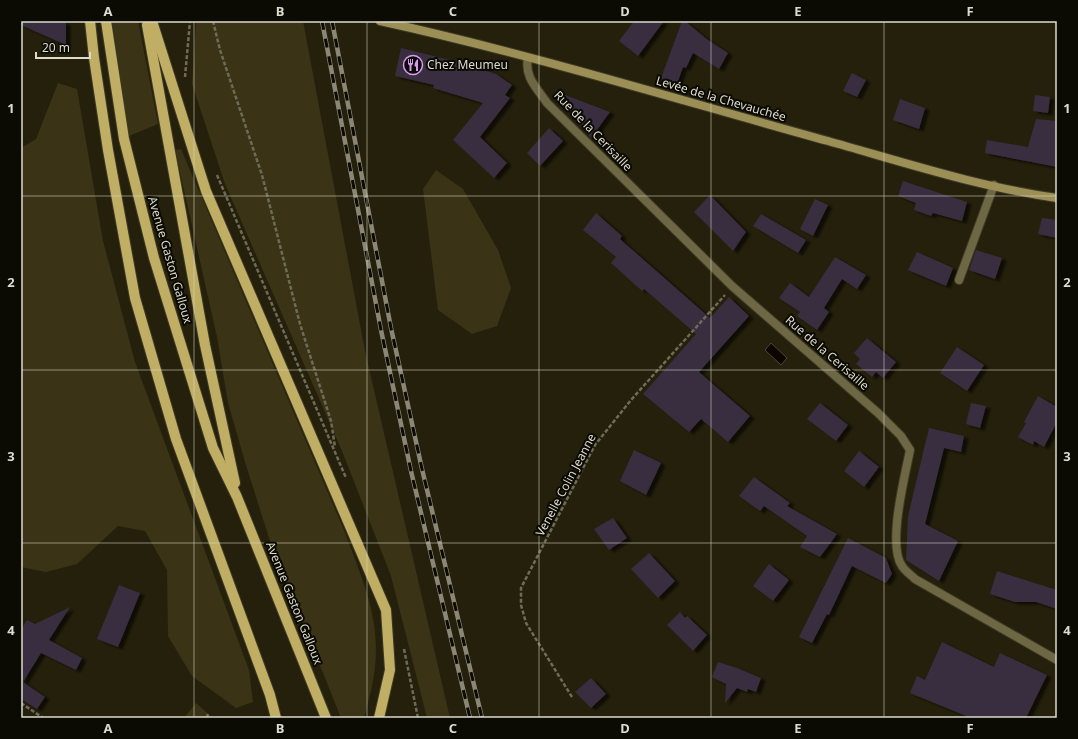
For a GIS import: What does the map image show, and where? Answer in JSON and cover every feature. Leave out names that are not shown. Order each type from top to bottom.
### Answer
[{"type":"main road","points":[[90,21],[108,150],[135,298],[176,439],[270,695],[276,718]]},
{"type":"main road","name":"Avenue Gaston Galloux","points":[[106,21],[124,139],[154,258],[213,448],[238,497],[326,718]]},
{"type":"main road","name":"Avenue Gaston Galloux","points":[[146,21],[205,345],[238,497]]},
{"type":"main road","points":[[152,21],[206,191],[386,610],[390,670],[379,718]]},
{"type":"street","name":"Levée de la Chevauchée","points":[[380,21],[434,33],[528,58],[968,180],[1057,198]]},
{"type":"street","name":"Rue de la Cerisaille","points":[[528,58],[526,68],[528,75],[547,103],[732,286],[878,413],[901,436],[910,450],[896,536],[896,553],[902,566],[915,579],[1057,660]]},
{"type":"street","points":[[958,280],[994,185]]},
{"type":"path","points":[[185,79],[190,21]]},
{"type":"path","points":[[213,21],[220,50],[262,175],[300,324],[331,420],[336,451]]},
{"type":"path","name":"Venelle Colin Jeanne","points":[[572,697],[526,623],[521,605],[521,588],[595,445],[631,400],[732,286]]},
{"type":"path","points":[[21,703],[43,718]]},
{"type":"path","points":[[207,718],[208,713]]},
{"type":"shaded area","points":[[112,21],[138,21],[158,124],[129,136]]},
{"type":"shaded area","points":[[196,21],[303,21],[365,351],[450,718],[427,718],[391,576],[342,451],[225,184],[192,84]]},
{"type":"shaded area","points":[[58,83],[77,89],[103,241],[135,362],[249,670],[253,702],[236,708],[192,676],[168,636],[167,570],[145,531],[118,526],[77,564],[46,572],[21,567],[21,148],[36,139]]},
{"type":"shaded area","points":[[181,149],[346,535],[367,593],[375,629],[376,648],[375,669],[364,718],[341,718],[269,538],[228,403],[217,337],[175,150]]},
{"type":"shaded area","points":[[436,170],[463,189],[498,250],[511,288],[497,326],[472,334],[438,310],[423,189]]},
{"type":"shaded area","points":[[771,343],[787,358],[781,365],[765,350]]},
{"type":"shaded area","points":[[196,703],[213,718],[184,718]]},
{"type":"building","points":[[21,21],[61,21],[66,23],[66,45],[21,25]]},
{"type":"building","points":[[634,21],[664,21],[638,56],[619,41]]},
{"type":"building","points":[[682,21],[685,21],[708,40],[728,53],[719,69],[693,53],[686,68],[683,67],[677,84],[661,78]]},
{"type":"building","points":[[401,48],[458,62],[496,74],[512,85],[505,95],[510,98],[480,137],[507,163],[494,178],[453,140],[483,103],[433,88],[434,85],[395,76]]},
{"type":"building","points":[[852,73],[866,80],[857,97],[843,91]]},
{"type":"building","points":[[555,91],[610,112],[591,138],[584,128]]},
{"type":"building","points":[[1035,95],[1050,97],[1048,113],[1033,111]]},
{"type":"building","points":[[900,99],[925,108],[919,129],[893,120]]},
{"type":"building","points":[[1036,119],[1057,121],[1057,167],[985,153],[987,140],[1028,147]]},
{"type":"building","points":[[549,128],[563,141],[540,166],[527,153]]},
{"type":"building","points":[[903,181],[967,202],[962,221],[933,213],[931,216],[914,210],[916,203],[898,196]]},
{"type":"building","points":[[710,195],[746,232],[733,251],[694,212]]},
{"type":"building","points":[[815,199],[828,205],[813,236],[800,229]]},
{"type":"building","points":[[596,213],[622,236],[620,239],[710,318],[729,297],[749,316],[699,372],[750,416],[728,442],[701,419],[689,432],[643,394],[696,334],[644,289],[642,291],[611,263],[616,257],[583,230]]},
{"type":"building","points":[[761,214],[806,240],[798,253],[753,226]]},
{"type":"building","points":[[1042,218],[1057,220],[1057,238],[1038,234]]},
{"type":"building","points":[[976,250],[1002,258],[995,279],[969,270]]},
{"type":"building","points":[[917,252],[953,268],[946,286],[908,270]]},
{"type":"building","points":[[835,257],[866,275],[857,289],[842,279],[824,308],[829,312],[817,330],[797,316],[800,312],[779,298],[790,283],[809,297]]},
{"type":"building","points":[[867,338],[896,362],[883,378],[876,372],[872,377],[856,364],[860,359],[854,353]]},
{"type":"building","points":[[957,347],[984,365],[967,391],[940,373]]},
{"type":"building","points":[[1038,396],[1057,407],[1057,422],[1044,447],[1034,441],[1033,445],[1018,437]]},
{"type":"building","points":[[820,403],[848,425],[836,441],[807,419]]},
{"type":"building","points":[[971,403],[986,406],[980,428],[966,424]]},
{"type":"building","points":[[929,428],[964,436],[961,452],[944,448],[925,524],[958,541],[939,581],[906,560],[908,516]]},
{"type":"building","points":[[634,450],[661,463],[646,495],[620,481]]},
{"type":"building","points":[[859,451],[879,467],[864,487],[844,471]]},
{"type":"building","points":[[754,477],[790,503],[787,506],[837,534],[820,557],[800,547],[807,536],[764,506],[760,511],[739,496]]},
{"type":"building","points":[[613,518],[627,538],[609,550],[594,529]]},
{"type":"building","points":[[848,538],[886,558],[892,574],[886,583],[852,566],[829,615],[827,614],[812,643],[799,637]]},
{"type":"building","points":[[649,553],[675,581],[658,598],[631,569]]},
{"type":"building","points":[[769,564],[789,580],[773,601],[753,586]]},
{"type":"building","points":[[997,571],[1057,590],[1057,609],[1036,602],[1015,602],[990,594]]},
{"type":"building","points":[[119,585],[140,593],[118,647],[97,639]]},
{"type":"building","points":[[70,607],[49,640],[82,658],[76,670],[41,653],[23,682],[45,697],[37,709],[21,699],[21,630],[27,620],[35,624]]},
{"type":"building","points":[[680,612],[685,618],[687,616],[707,635],[693,651],[667,625]]},
{"type":"building","points":[[942,642],[994,667],[1000,653],[1047,675],[1026,718],[971,718],[910,693],[917,676],[925,680]]},
{"type":"building","points":[[718,662],[761,678],[756,692],[748,689],[747,692],[737,688],[725,703],[726,684],[712,677]]},
{"type":"building","points":[[591,678],[606,694],[591,708],[575,692]]},
{"type":"railway","points":[[322,21],[381,330],[411,471],[470,718]]},
{"type":"railway","points":[[332,21],[391,328],[422,469],[482,718]]},
{"type":"place","name":"Chez Meumeu","points":[[413,65]]}]
